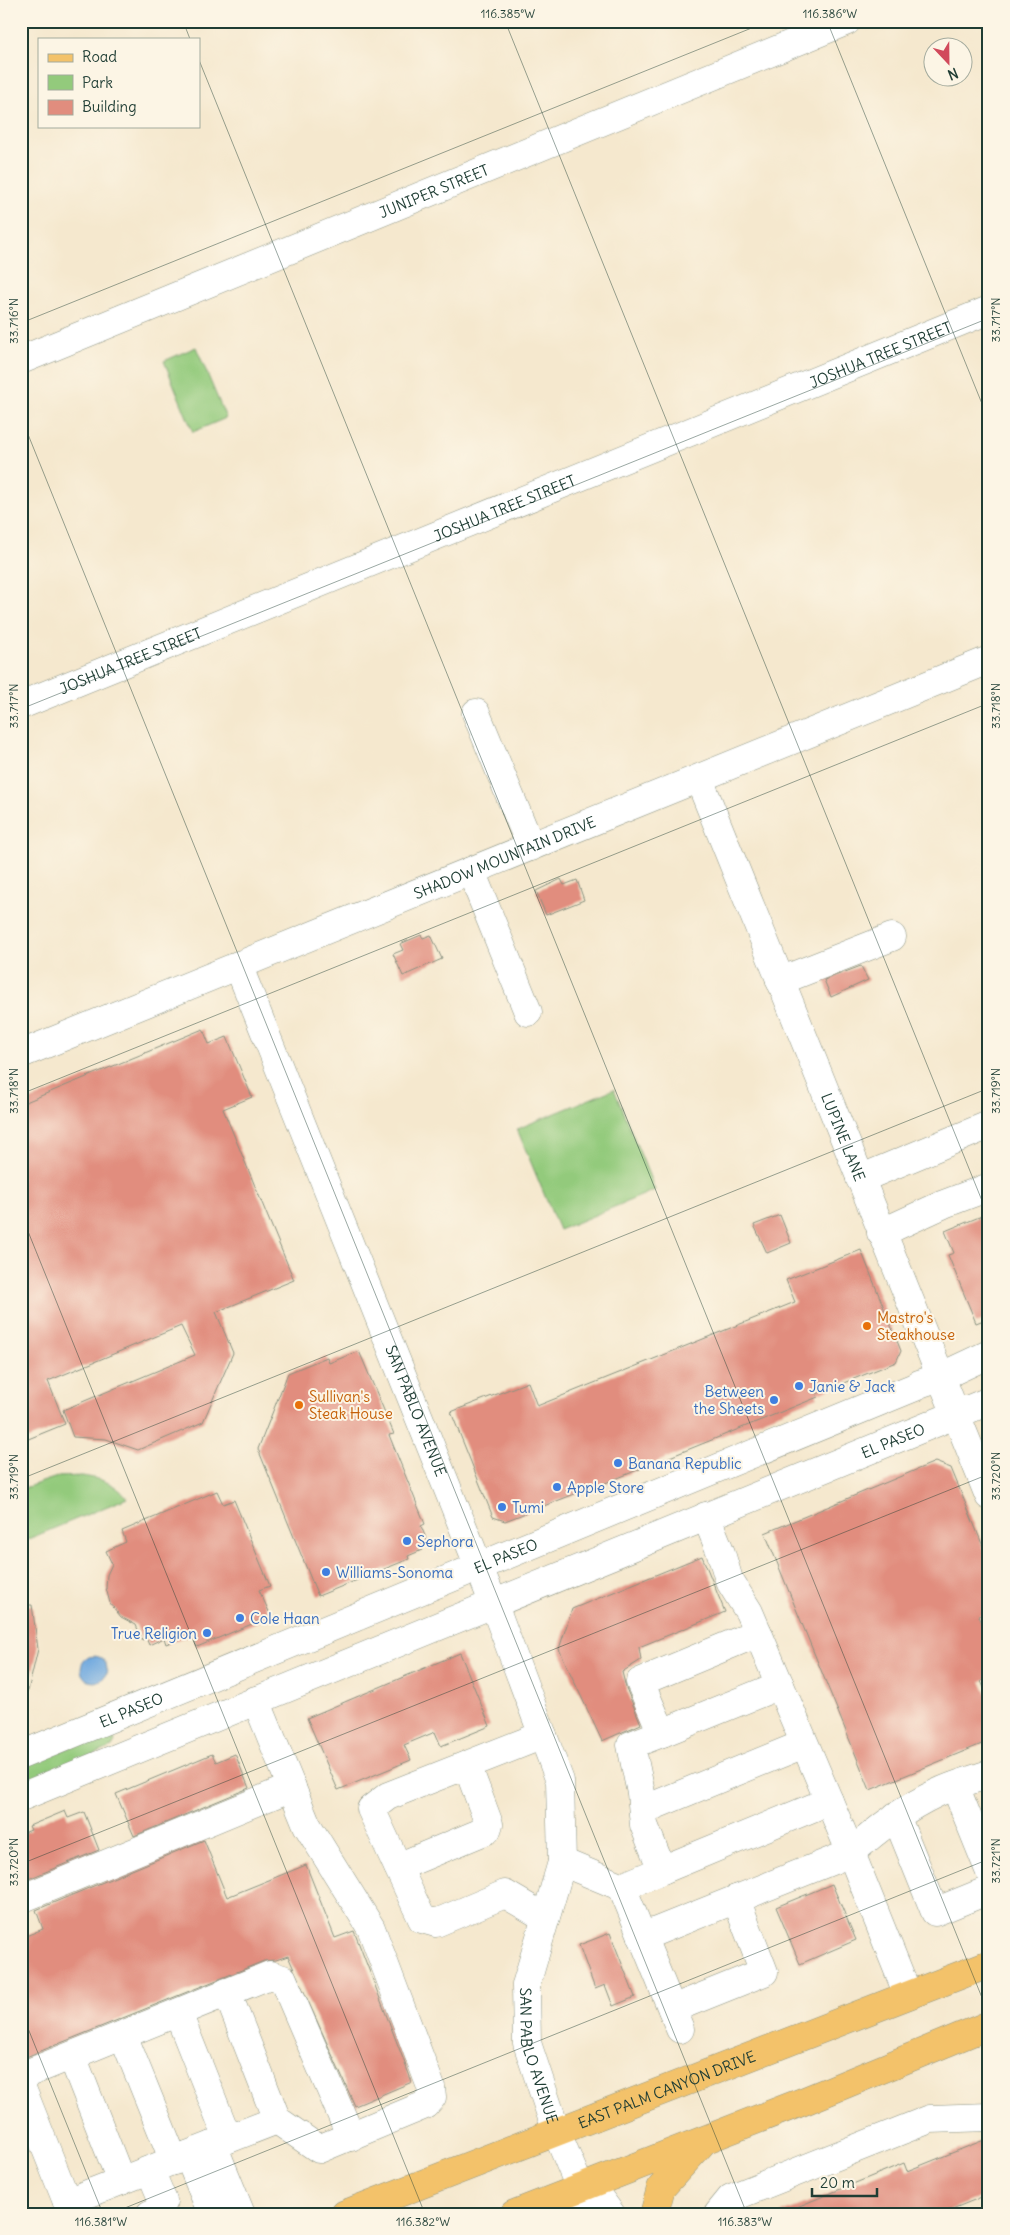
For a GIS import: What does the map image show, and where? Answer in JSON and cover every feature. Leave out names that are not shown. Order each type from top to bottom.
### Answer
[{"type":"main road","name":"EAST PALM CANYON DRIVE","points":[[345,2214],[989,1964]]},
{"type":"main road","points":[[514,2214],[578,2201],[704,2140],[989,2025]]},
{"type":"main road","points":[[654,2214],[661,2188],[704,2140]]},
{"type":"street","name":"JUNIPER STREET","points":[[21,360],[847,21]]},
{"type":"street","name":"JOSHUA TREE STREET","points":[[21,705],[989,310]]},
{"type":"street","name":"SHADOW MOUNTAIN DRIVE","points":[[21,1054],[699,779],[987,668]]},
{"type":"street","points":[[476,713],[531,847]]},
{"type":"street","name":"LUPINE LANE","points":[[699,779],[881,1233],[989,1496]]},
{"type":"street","points":[[471,871],[528,1012]]},
{"type":"street","points":[[780,981],[892,936]]},
{"type":"street","name":"SAN PABLO AVENUE","points":[[238,965],[493,1602],[560,1781],[562,1862],[526,1985],[527,2043],[578,2201]]},
{"type":"street","points":[[860,1179],[989,1125]]},
{"type":"street","points":[[881,1233],[944,1204],[989,1187]]},
{"type":"street","name":"EL PASEO","points":[[21,1755],[479,1568],[919,1384],[940,1378],[989,1354]]},
{"type":"street","name":"EL PASEO","points":[[21,1797],[493,1602],[989,1402]]},
{"type":"street","points":[[706,1516],[722,1553],[729,1580],[749,1612],[851,1853],[908,1995]]},
{"type":"street","points":[[662,1733],[640,1682],[758,1633]]},
{"type":"street","points":[[662,1870],[644,1826],[641,1793],[631,1745],[780,1685]]},
{"type":"street","points":[[161,1698],[153,1711],[152,1721],[159,1729],[175,1733]]},
{"type":"street","points":[[227,1992],[276,2120],[319,2149],[425,2105],[432,2097],[431,2087],[371,1928],[307,1825],[256,1700]]},
{"type":"street","points":[[110,1719],[121,1723],[129,1732],[127,1753]]},
{"type":"street","points":[[543,1735],[388,1796],[371,1808],[422,1919],[436,1923],[505,1894],[546,1918]]},
{"type":"street","points":[[643,1810],[804,1744]]},
{"type":"street","points":[[398,1867],[487,1830],[488,1824],[467,1765]]},
{"type":"street","points":[[642,1937],[851,1853],[871,1834],[896,1816],[939,1792],[989,1774]]},
{"type":"street","points":[[955,1786],[989,1870]]},
{"type":"street","points":[[21,1899],[292,1787]]},
{"type":"street","points":[[622,1887],[829,1801]]},
{"type":"street","points":[[896,1816],[935,1912],[989,1890]]},
{"type":"street","points":[[562,1862],[622,1887],[676,2019],[764,1972],[736,1899]]},
{"type":"street","points":[[21,2076],[270,1975],[283,1980],[351,2137]]},
{"type":"street","points":[[178,2013],[191,2154],[212,2214]]},
{"type":"street","points":[[123,2035],[191,2154],[241,2214]]},
{"type":"street","points":[[72,2056],[121,2181]]},
{"type":"street","points":[[21,2086],[70,2208],[121,2181],[276,2120]]},
{"type":"street","points":[[729,2209],[930,2119],[989,2117]]},
{"type":"street","points":[[150,2214],[156,2212],[191,2154]]},
{"type":"street","points":[[578,2201],[597,2195],[611,2214]]},
{"type":"green space","points":[[196,347],[226,418],[193,432],[164,361]]},
{"type":"green space","points":[[614,1089],[655,1190],[559,1230],[517,1129]]},
{"type":"green space","points":[[82,1476],[107,1482],[117,1488],[127,1498],[21,1542],[21,1489],[57,1477]]},
{"type":"green space","points":[[106,1733],[112,1735],[115,1742],[112,1747],[21,1785],[21,1767]]},
{"type":"water","points":[[94,1656],[103,1660],[107,1669],[103,1678],[94,1682],[85,1678],[81,1669],[85,1660]]},
{"type":"building","points":[[561,879],[564,885],[577,880],[584,900],[546,915],[536,891]]},
{"type":"building","points":[[421,935],[423,938],[431,935],[442,959],[403,976],[393,954],[403,950],[400,944]]},
{"type":"building","points":[[861,966],[868,980],[831,997],[824,980]]},
{"type":"building","points":[[203,1029],[209,1044],[227,1037],[252,1097],[223,1109],[294,1280],[216,1312],[233,1353],[203,1422],[138,1450],[106,1439],[73,1437],[63,1410],[195,1355],[181,1326],[48,1381],[65,1424],[21,1442],[21,1104]]},
{"type":"building","points":[[989,1213],[989,1318],[976,1323],[948,1255],[954,1253],[945,1231]]},
{"type":"building","points":[[780,1215],[791,1243],[767,1253],[754,1225]]},
{"type":"building","points":[[861,1250],[901,1351],[896,1362],[816,1394],[818,1397],[598,1486],[505,1521],[493,1517],[451,1412],[528,1382],[537,1406],[795,1302],[786,1280]]},
{"type":"building","points":[[359,1351],[394,1434],[389,1435],[425,1524],[421,1526],[427,1541],[422,1550],[408,1556],[409,1559],[318,1596],[258,1449],[288,1373],[327,1357],[329,1363]]},
{"type":"building","points":[[935,1462],[951,1468],[989,1561],[989,1612],[979,1616],[989,1639],[989,1678],[981,1681],[989,1699],[989,1741],[870,1790],[765,1533]]},
{"type":"building","points":[[217,1491],[223,1504],[234,1500],[270,1586],[259,1590],[271,1616],[197,1647],[192,1634],[166,1644],[164,1638],[149,1645],[146,1638],[142,1640],[136,1625],[121,1617],[110,1603],[106,1588],[107,1575],[112,1564],[106,1551],[126,1542],[122,1531]]},
{"type":"building","points":[[702,1556],[725,1612],[639,1647],[641,1660],[622,1672],[626,1688],[641,1724],[602,1741],[559,1649],[572,1609]]},
{"type":"building","points":[[21,1605],[32,1605],[38,1649],[28,1691],[21,1690]]},
{"type":"building","points":[[460,1653],[490,1726],[441,1746],[435,1732],[404,1745],[411,1760],[338,1790],[307,1718]]},
{"type":"building","points":[[212,1754],[216,1762],[235,1754],[249,1788],[134,1836],[116,1794]]},
{"type":"building","points":[[65,1811],[68,1818],[84,1812],[99,1850],[21,1882],[21,1834],[31,1830],[29,1826]]},
{"type":"building","points":[[204,1840],[227,1897],[306,1865],[335,1938],[354,1931],[412,2082],[355,2106],[288,1956],[264,1961],[21,2059],[21,1938],[43,1929],[36,1910]]},
{"type":"building","points":[[832,1884],[856,1940],[800,1964],[776,1907]]},
{"type":"building","points":[[610,1933],[635,1997],[613,2006],[605,1985],[595,1989],[579,1945]]},
{"type":"building","points":[[989,2138],[989,2194],[940,2214],[780,2214],[904,2163],[907,2171]]},
{"type":"place","name":"Mastro's Steakhouse","points":[[867,1326]]},
{"type":"place","name":"Janie & Jack","points":[[799,1386]]},
{"type":"place","name":"Between the Sheets","points":[[774,1400]]},
{"type":"place","name":"Sullivan's Steak House","points":[[299,1405]]},
{"type":"place","name":"Banana Republic","points":[[618,1463]]},
{"type":"place","name":"Apple Store","points":[[557,1487]]},
{"type":"place","name":"Tumi","points":[[502,1507]]},
{"type":"place","name":"Sephora","points":[[407,1541]]},
{"type":"place","name":"Williams-Sonoma","points":[[326,1572]]},
{"type":"place","name":"Cole Haan","points":[[240,1618]]},
{"type":"place","name":"True Religion","points":[[207,1633]]}]
